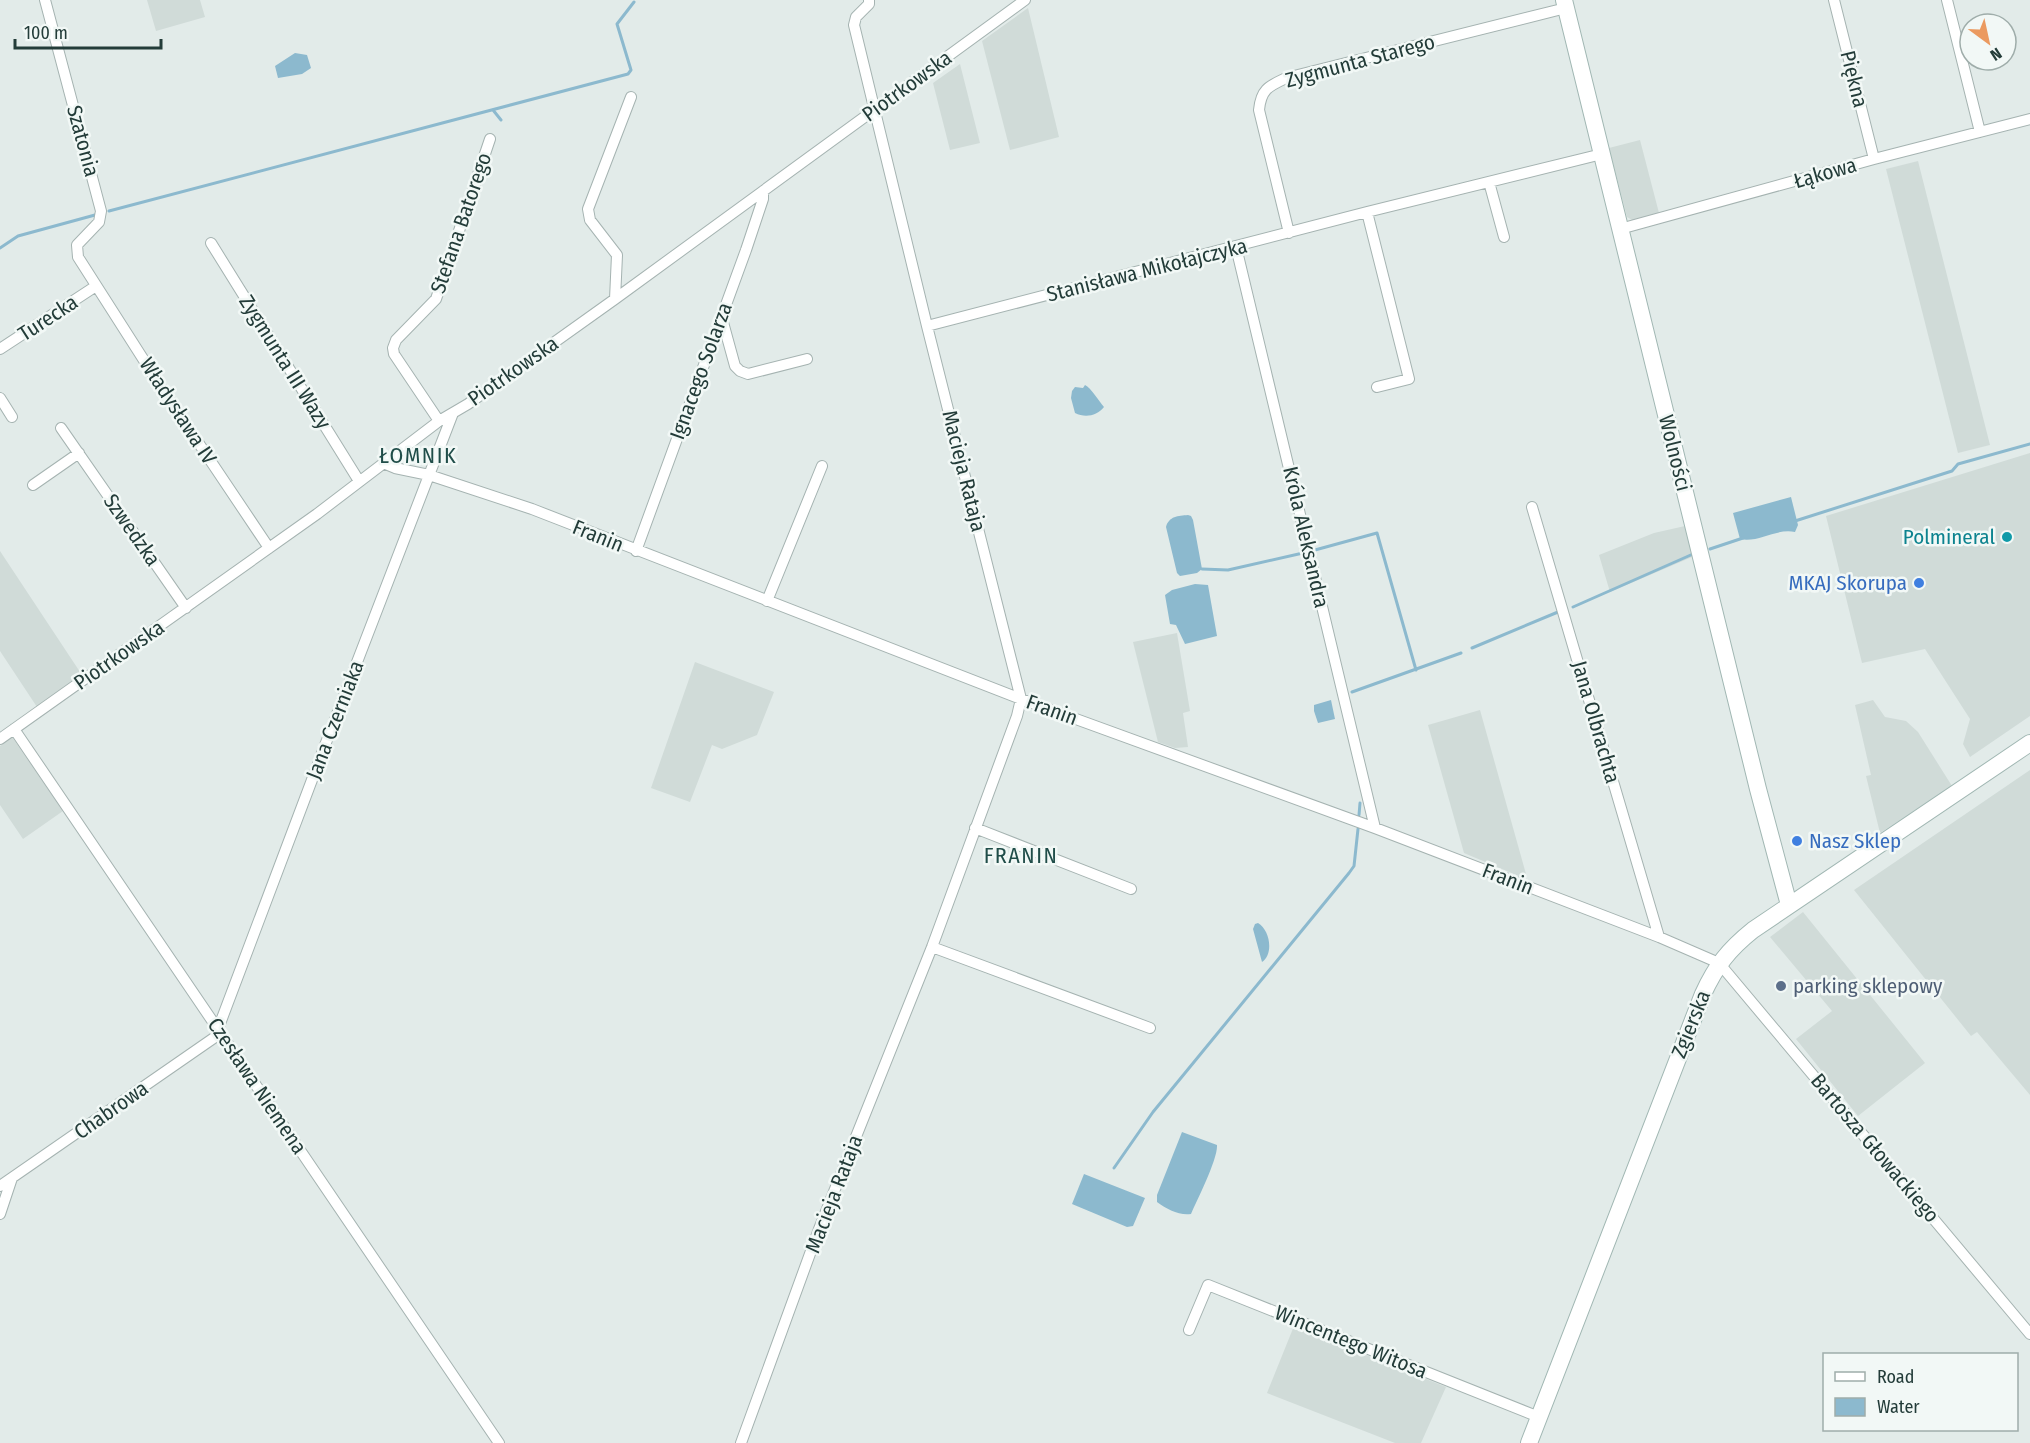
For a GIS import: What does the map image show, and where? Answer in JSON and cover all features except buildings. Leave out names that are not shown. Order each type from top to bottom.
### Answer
[{"type":"street","name":"Szatonia","points":[[45,0],[101,211],[99,222],[77,245],[78,257],[88,272]]},
{"type":"street","name":"Macieja Rataja","points":[[741,1443],[819,1229],[932,947],[1017,716],[1021,699],[854,25],[856,17],[869,4],[869,0]]},
{"type":"street","name":"Piotrkowska","points":[[0,739],[186,608],[440,421],[615,299],[1025,0]]},
{"type":"street","name":"Piękna","points":[[1834,0],[1874,159]]},
{"type":"street","points":[[1947,0],[1980,132]]},
{"type":"street","name":"Wolności","points":[[1565,4],[1789,905]]},
{"type":"street","name":"Zygmunta Starego","points":[[1289,233],[1259,110],[1261,96],[1269,86],[1286,78],[1565,4]]},
{"type":"street","points":[[615,299],[617,255],[590,220],[588,209],[631,97]]},
{"type":"street","name":"Łąkowa","points":[[1620,230],[1874,159],[2030,119]]},
{"type":"street","name":"Stefana Batorego","points":[[440,421],[394,354],[393,348],[396,340],[436,299],[489,139]]},
{"type":"street","name":"Stanisława Mikołajczyka","points":[[927,326],[1367,212],[1602,154]]},
{"type":"street","points":[[1489,182],[1504,237]]},
{"type":"street","name":"Ignacego Solarza","points":[[636,550],[746,250],[763,199],[763,191]]},
{"type":"street","points":[[1367,212],[1409,378],[1377,387]]},
{"type":"street","name":"Zygmunta III Wazy","points":[[211,243],[359,481]]},
{"type":"street","name":"Króla Aleksandra","points":[[1236,247],[1375,828]]},
{"type":"street","name":"Władysława IV","points":[[88,272],[269,548]]},
{"type":"street","name":"Turecka","points":[[0,349],[96,286]]},
{"type":"street","points":[[721,315],[735,366],[740,371],[748,374],[807,359]]},
{"type":"street","points":[[0,398],[12,417]]},
{"type":"street","name":"Jana Czerniaka","points":[[220,1031],[327,740],[453,413]]},
{"type":"street","name":"Szwedzka","points":[[62,428],[186,608]]},
{"type":"street","points":[[33,485],[79,453]]},
{"type":"street","name":"Franin","points":[[383,463],[395,468],[429,475],[532,509],[1021,699],[1375,828],[1659,937],[1719,963]]},
{"type":"street","points":[[767,601],[822,466]]},
{"type":"street","name":"Jana Olbrachta","points":[[1532,507],[1659,937]]},
{"type":"street","name":"Czesława Niemena","points":[[14,729],[499,1443]]},
{"type":"street","name":"Zgierska","points":[[1529,1443],[1699,1003],[1719,963],[1739,941],[1789,905],[2030,743]]},
{"type":"street","points":[[975,828],[1131,889]]},
{"type":"street","points":[[932,947],[1150,1028]]},
{"type":"street","name":"Bartosza Głowackiego","points":[[1719,963],[2030,1334]]},
{"type":"street","name":"Chabrowa","points":[[0,1186],[220,1031]]},
{"type":"street","points":[[0,1214],[12,1178]]},
{"type":"street","name":"Wincentego Witosa","points":[[1189,1330],[1208,1285],[1539,1417]]},
{"type":"shaded area","points":[[147,0],[200,0],[205,17],[156,31]]},
{"type":"shaded area","points":[[1028,8],[1059,137],[1010,150],[982,41]]},
{"type":"shaded area","points":[[960,64],[980,143],[950,150],[933,83]]},
{"type":"shaded area","points":[[1640,140],[1659,213],[1634,221],[1627,217],[1609,148]]},
{"type":"shaded area","points":[[1918,161],[1990,445],[1958,453],[1886,169]]},
{"type":"shaded area","points":[[2030,453],[2030,716],[1970,757],[1963,744],[1970,719],[1925,649],[1862,663],[1826,516]]},
{"type":"shaded area","points":[[1685,526],[1692,557],[1610,592],[1599,555],[1654,533]]},
{"type":"shaded area","points":[[0,551],[82,675],[37,707],[0,651]]},
{"type":"shaded area","points":[[1177,633],[1190,711],[1183,713],[1188,747],[1175,748],[1158,742],[1133,642]]},
{"type":"shaded area","points":[[695,662],[774,692],[757,735],[722,749],[712,745],[690,802],[651,788]]},
{"type":"shaded area","points":[[1873,700],[1885,717],[1906,721],[1918,732],[1952,786],[1880,833],[1866,776],[1871,775],[1855,705]]},
{"type":"shaded area","points":[[1480,710],[1526,874],[1521,877],[1464,853],[1428,725]]},
{"type":"shaded area","points":[[12,737],[63,811],[23,839],[0,805],[0,746]]},
{"type":"shaded area","points":[[2030,770],[2030,1095],[1977,1032],[1971,1036],[1854,890]]},
{"type":"shaded area","points":[[1803,912],[1925,1063],[1858,1116],[1796,1039],[1832,1011],[1770,937]]},
{"type":"shaded area","points":[[1294,1326],[1446,1387],[1421,1443],[1395,1443],[1267,1393]]},
{"type":"water","points":[[295,53],[307,55],[311,68],[302,74],[278,78],[275,66]]},
{"type":"water","points":[[1085,385],[1104,407],[1091,415],[1075,413],[1071,398],[1075,387],[1083,388]]},
{"type":"water","points":[[1791,497],[1798,525],[1795,532],[1781,532],[1747,540],[1740,539],[1733,513]]},
{"type":"water","points":[[1188,515],[1193,520],[1202,569],[1197,573],[1180,576],[1177,573],[1166,527],[1167,523],[1177,516]]},
{"type":"water","points":[[1195,584],[1208,585],[1217,636],[1185,644],[1176,625],[1170,624],[1165,595],[1172,590]]},
{"type":"water","points":[[1331,700],[1335,719],[1318,723],[1314,705]]},
{"type":"water","points":[[1258,923],[1268,936],[1269,942],[1268,954],[1262,962],[1253,929]]},
{"type":"water","points":[[1182,1132],[1217,1145],[1211,1169],[1191,1214],[1173,1211],[1157,1202],[1157,1195]]},
{"type":"water","points":[[1084,1174],[1145,1198],[1133,1226],[1127,1227],[1072,1204]]},
{"type":"waterway","points":[[109,211],[628,74],[631,70],[617,24],[634,2]]},
{"type":"waterway","points":[[493,110],[501,120]]},
{"type":"waterway","points":[[0,248],[18,236],[95,215]]},
{"type":"waterway","points":[[1795,521],[1952,471],[1958,464],[2030,444]]},
{"type":"waterway","points":[[1315,550],[1377,533],[1416,670]]},
{"type":"waterway","points":[[1710,549],[1743,538]]},
{"type":"waterway","points":[[1202,569],[1228,570],[1303,553]]},
{"type":"waterway","points":[[1573,607],[1693,554]]},
{"type":"waterway","points":[[1472,648],[1558,612]]},
{"type":"waterway","points":[[1352,692],[1461,653]]},
{"type":"waterway","points":[[1359,815],[1360,803]]},
{"type":"waterway","points":[[1114,1168],[1153,1112],[1349,873],[1354,866],[1358,829]]},
{"type":"place","name":"Polmineral","points":[[2007,537]]},
{"type":"place","name":"MKAJ Skorupa","points":[[1919,583]]},
{"type":"place","name":"Nasz Sklep","points":[[1797,841]]},
{"type":"place","name":"parking sklepowy","points":[[1781,986]]},
{"type":"district","name":"ŁOMNIK","points":[[418,455]]},
{"type":"district","name":"FRANIN","points":[[1021,855]]}]
